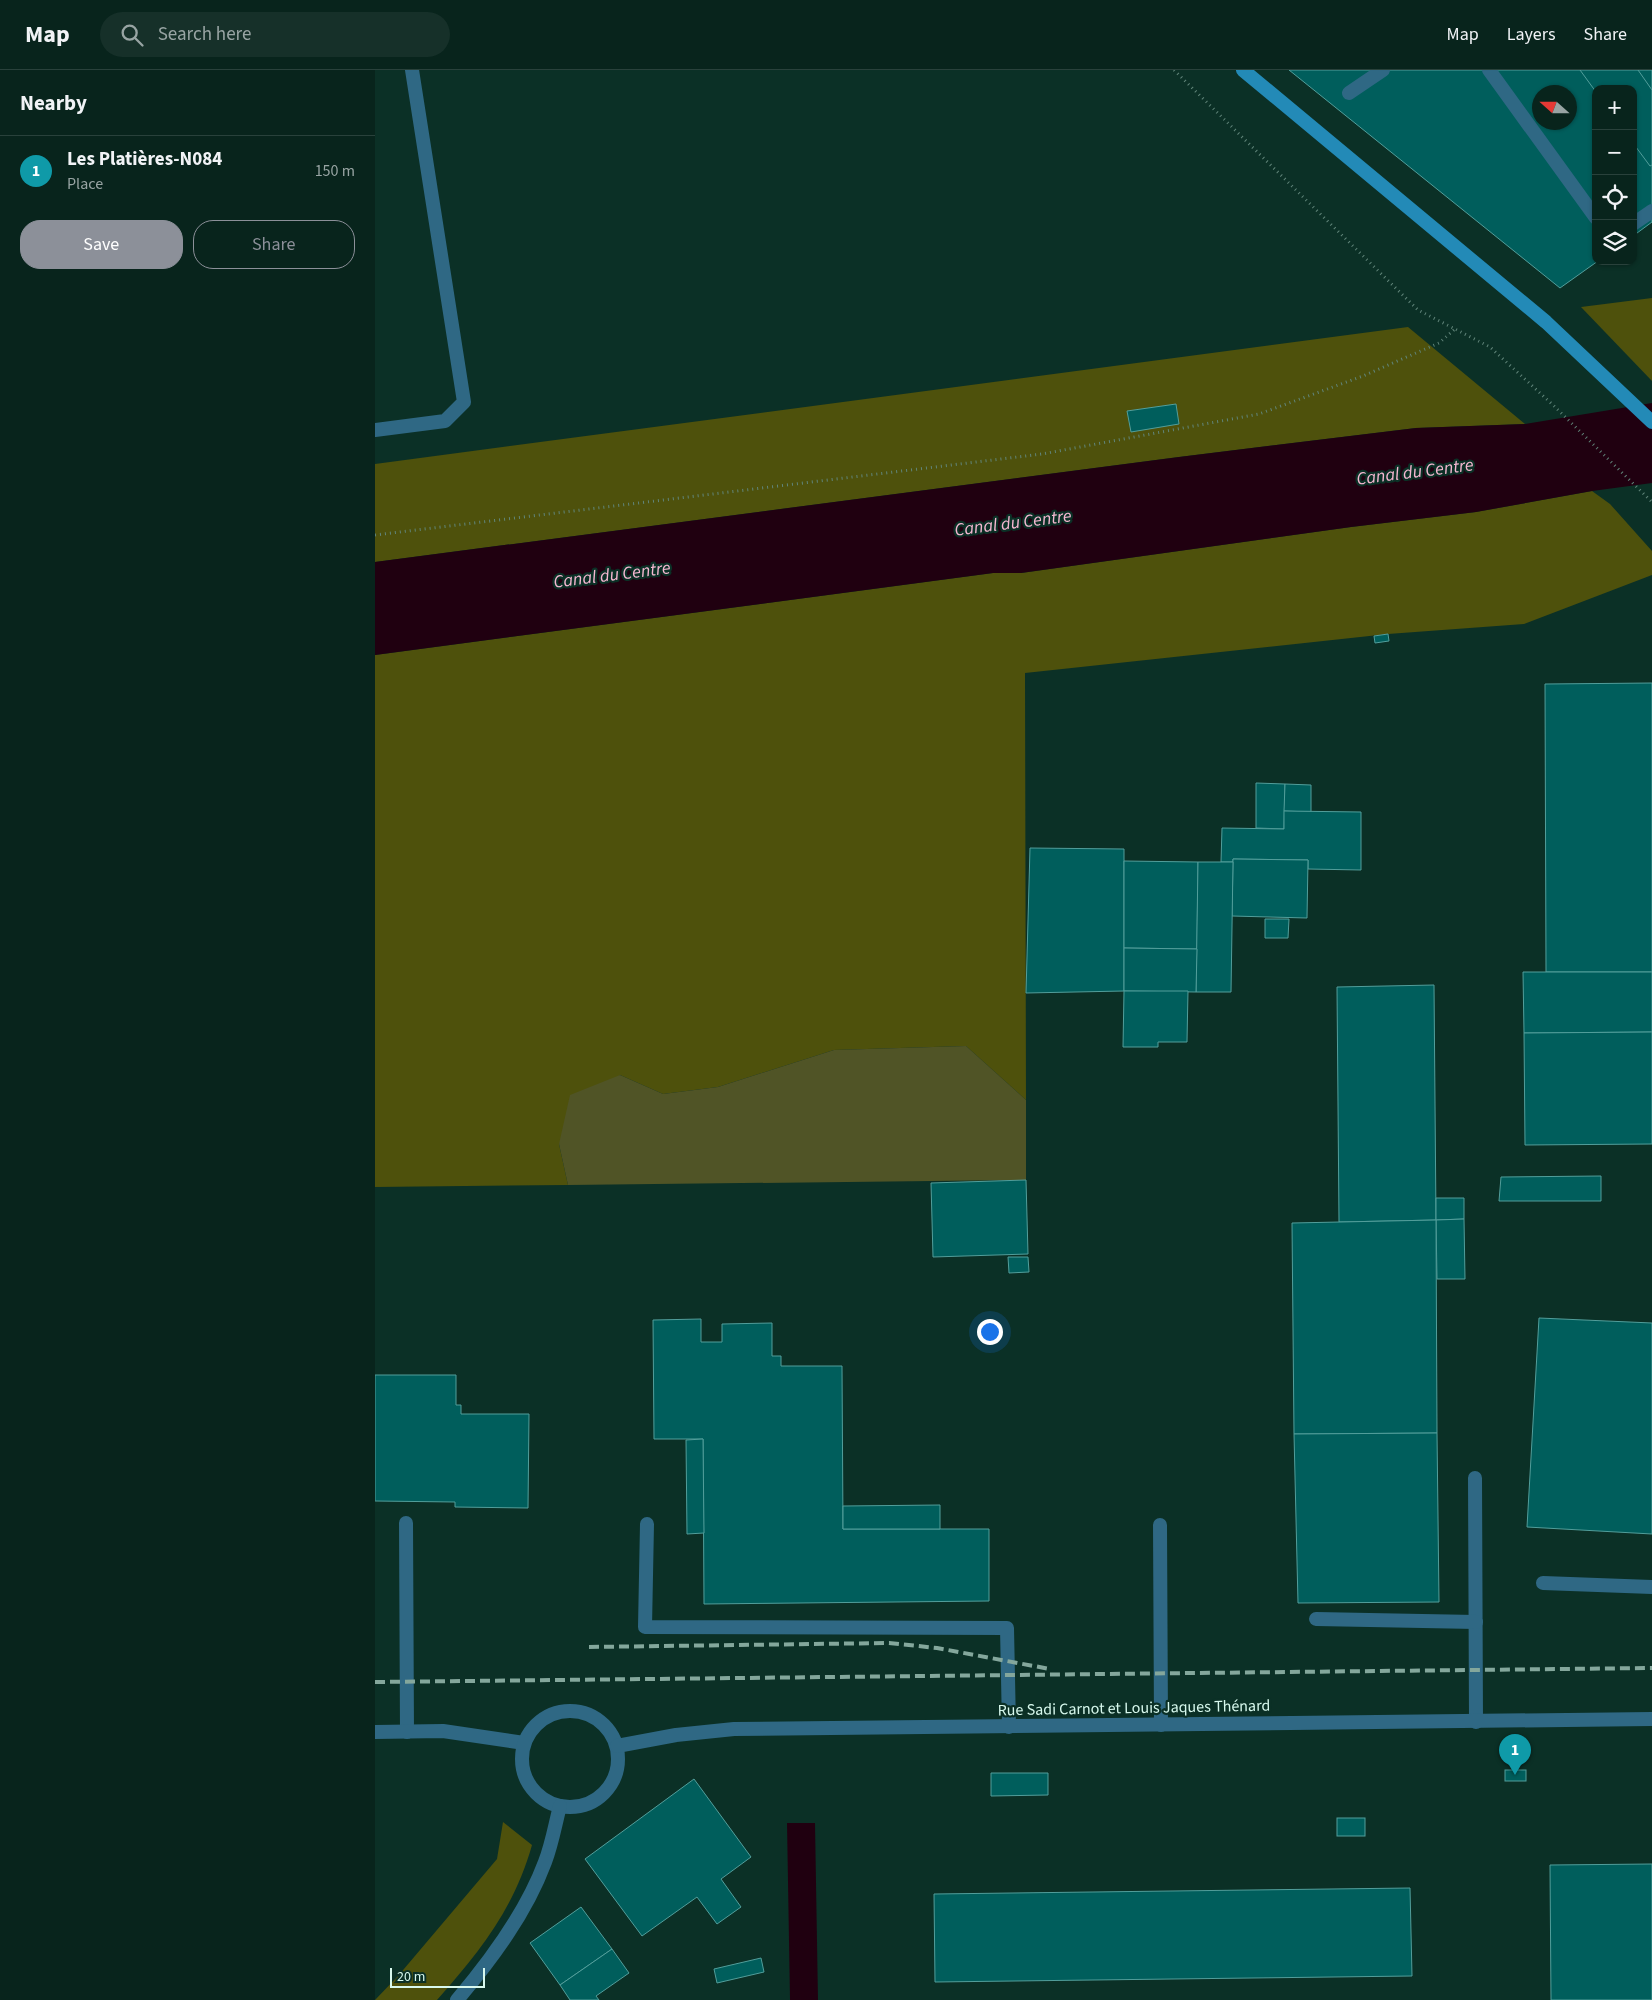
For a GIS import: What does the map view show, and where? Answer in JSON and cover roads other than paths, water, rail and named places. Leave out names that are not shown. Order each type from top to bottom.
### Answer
[{"type":"main road","points":[[1243,70],[1580,352],[1652,422]]},
{"type":"street","points":[[375,430],[445,421],[465,402],[412,70]]},
{"type":"street","points":[[1349,93],[1383,70]]},
{"type":"street","points":[[1489,70],[1592,212]]},
{"type":"street","points":[[1637,221],[1652,211]]},
{"type":"street","points":[[1475,1478],[1476,1722]]},
{"type":"street","points":[[406,1523],[407,1732]]},
{"type":"street","points":[[647,1524],[645,1626],[1007,1628],[1009,1727]]},
{"type":"street","points":[[1160,1525],[1161,1725]]},
{"type":"street","points":[[1543,1583],[1652,1587]]},
{"type":"street","points":[[1316,1619],[1476,1622]]},
{"type":"street","points":[[569,1710],[587,1713],[603,1723],[617,1746],[619,1760],[615,1776],[604,1793],[589,1804],[575,1807],[560,1806],[537,1794],[525,1778],[521,1761],[524,1743],[534,1726],[550,1715],[569,1710]]},
{"type":"street","name":"Rue Sadi Carnot et Louis Jaques Thénard","points":[[617,1746],[676,1735],[734,1729],[1652,1719]]},
{"type":"street","points":[[375,1732],[443,1731],[524,1743]]},
{"type":"street","points":[[457,2000],[480,1973],[531,1896],[546,1860],[560,1806]]},
{"type":"water","name":"Canal du Centre","points":[[1652,403],[1652,483],[1592,491],[1476,512],[1351,527],[1021,573],[993,573],[375,655],[375,562],[1416,428],[1525,424]]},
{"type":"water","points":[[787,1823],[815,1823],[818,2000],[790,2000]]},
{"type":"railway","points":[[589,1647],[889,1643],[937,1648],[1050,1669]]},
{"type":"railway","points":[[375,1682],[1652,1668]]},
{"type":"place","name":"Les Platières-N084","points":[[1515,1775]]}]
